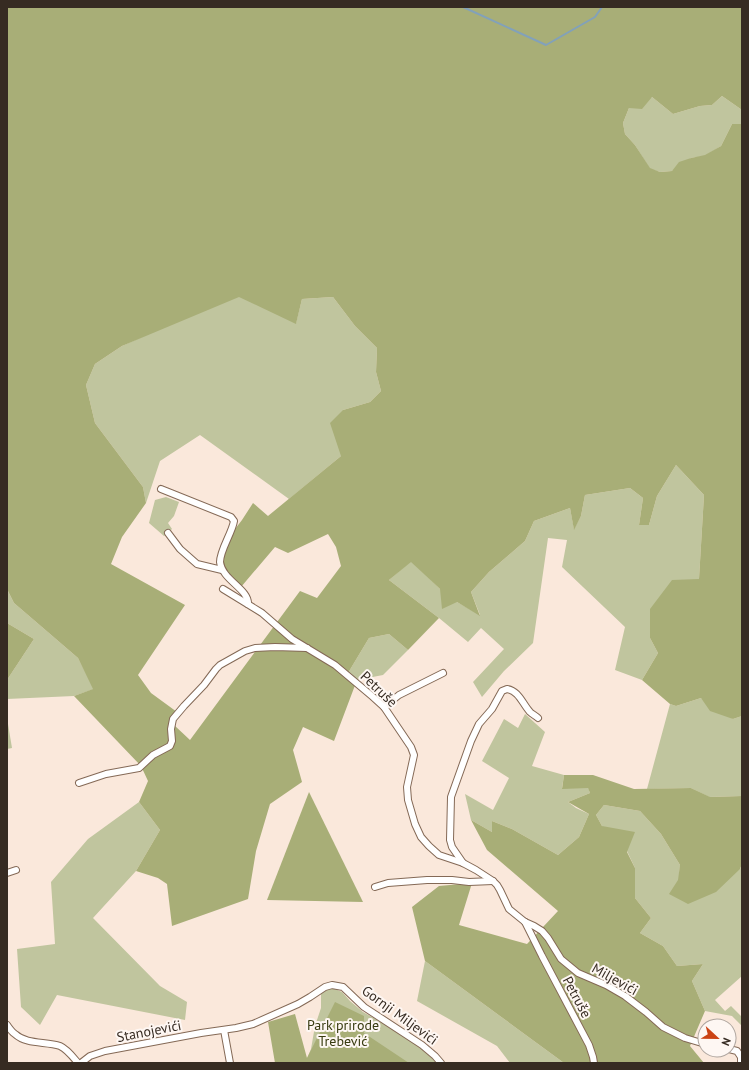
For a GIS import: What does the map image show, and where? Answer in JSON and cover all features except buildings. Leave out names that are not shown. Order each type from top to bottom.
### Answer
[{"type":"street","points":[[162,489],[231,516],[234,521],[234,525],[224,546],[220,560],[222,570],[244,593],[249,600],[248,604]]},
{"type":"street","points":[[168,533],[180,549],[197,564],[222,570]]},
{"type":"street","name":"Petruše","points":[[224,589],[262,614],[292,639],[335,665],[384,707],[413,751],[407,787],[408,800],[411,813],[421,838],[439,855],[463,863],[497,885],[509,909],[525,922]]},
{"type":"street","points":[[79,783],[106,774],[139,768],[153,755],[170,746],[172,741],[171,729],[173,719],[220,665],[245,651],[255,648],[307,648]]},
{"type":"street","points":[[384,707],[399,695],[444,673]]},
{"type":"street","name":"Petruše","points":[[463,863],[452,847],[450,840],[451,797],[475,731],[492,709],[499,695],[506,689],[516,692],[531,712],[538,718]]},
{"type":"street","points":[[7,873],[16,870]]},
{"type":"street","points":[[375,887],[388,883],[427,880],[493,882]]},
{"type":"street","points":[[525,922],[534,940]]},
{"type":"street","name":"Miljevići","points":[[525,922],[542,931],[561,959],[578,973],[606,985],[625,996],[663,1027],[685,1038],[697,1042]]},
{"type":"street","points":[[534,940],[536,933],[542,931]]},
{"type":"street","name":"Petruše","points":[[534,940],[589,1045],[594,1057],[594,1063]]},
{"type":"street","name":"Stanojevići","points":[[80,1063],[90,1056],[105,1051],[253,1024],[310,998],[325,987],[332,985],[343,987]]},
{"type":"street","name":"Gornji Miljevići","points":[[343,987],[364,1006],[422,1045],[441,1063]]},
{"type":"street","points":[[7,1025],[15,1034],[26,1040],[61,1046],[80,1063]]},
{"type":"street","points":[[224,1030],[230,1063]]},
{"type":"street","points":[[737,1051],[741,1056],[741,1063]]},
{"type":"green space","points":[[7,7],[742,7],[742,110],[722,96],[712,105],[700,106],[673,114],[652,97],[642,109],[629,108],[623,123],[625,134],[635,145],[650,168],[660,172],[672,171],[679,162],[705,155],[721,146],[732,124],[742,124],[742,716],[733,719],[710,711],[701,698],[676,706],[670,704],[642,680],[658,653],[650,638],[650,609],[672,580],[699,579],[704,495],[676,465],[657,496],[649,525],[639,525],[643,498],[630,488],[585,495],[581,516],[574,530],[570,508],[534,521],[525,541],[489,572],[471,592],[480,616],[457,602],[442,609],[440,589],[411,562],[389,580],[439,618],[408,650],[389,634],[369,638],[348,673],[357,680],[334,741],[303,727],[293,750],[302,782],[270,804],[256,851],[248,899],[172,926],[167,884],[158,878],[136,871],[160,830],[139,802],[148,781],[141,766],[74,696],[93,689],[78,658],[14,603],[7,589]],"holes":[[[239,297],[296,324],[302,299],[333,297],[355,326],[377,348],[376,372],[381,391],[370,402],[343,410],[330,423],[341,456],[268,516],[253,503],[235,529],[221,562],[226,573],[241,587],[275,547],[288,553],[328,534],[336,547],[341,566],[317,598],[300,591],[190,740],[174,725],[177,712],[151,693],[138,675],[185,605],[111,564],[122,537],[146,503],[143,487],[95,423],[86,385],[95,364],[122,346]]]},
{"type":"green space","points":[[722,96],[742,110],[742,124],[732,124],[721,146],[705,156],[691,158],[672,171],[660,172],[650,169],[635,145],[625,134],[623,123],[629,108],[652,97],[673,114],[700,106],[712,105]]},
{"type":"green space","points":[[236,294],[296,323],[302,299],[333,297],[355,326],[377,348],[376,372],[381,391],[370,402],[343,410],[341,456],[289,499],[200,435],[160,461],[146,503],[143,487],[95,423],[86,385],[95,364],[122,346]]},
{"type":"green space","points":[[676,465],[704,495],[699,579],[650,638],[658,653],[642,680],[615,670],[625,627],[562,567],[567,540],[548,538],[533,643],[504,671],[482,697],[473,682],[504,649],[481,628],[468,642],[389,580],[411,561],[440,589],[457,602],[480,615],[471,592],[489,572],[525,541],[534,521],[570,508],[574,529],[581,516],[585,495],[630,488],[643,498],[639,525],[649,525],[657,496]]},
{"type":"green space","points":[[166,497],[179,502],[174,516],[168,523],[172,529],[164,536],[149,523],[155,500]]},
{"type":"green space","points":[[7,589],[14,603],[78,658],[94,689],[74,696],[7,699],[7,680],[34,639],[7,623]]},
{"type":"green space","points":[[7,623],[34,639],[7,680]]},
{"type":"green space","points":[[389,634],[408,650],[383,675],[357,680],[348,673],[369,638]]},
{"type":"green space","points":[[701,698],[733,719],[742,716],[742,796],[709,797],[691,788],[647,789],[670,704],[676,706]]},
{"type":"green space","points":[[525,714],[545,732],[532,766],[564,775],[562,788],[588,787],[590,793],[568,802],[576,808],[589,814],[579,837],[558,855],[512,829],[492,821],[492,832],[471,820],[465,794],[493,810],[509,778],[482,761],[504,719],[518,728]]},
{"type":"green space","points":[[7,718],[12,748],[7,749]]},
{"type":"green space","points":[[564,775],[593,775],[634,789],[691,788],[710,797],[742,796],[742,864],[740,869],[716,892],[688,904],[669,894],[678,880],[680,865],[661,834],[640,811],[604,805],[596,815],[602,826],[635,832],[627,852],[635,868],[635,898],[651,918],[640,933],[663,946],[677,966],[703,964],[692,981],[705,1011],[702,1018],[697,1018],[697,1030],[690,1046],[697,1054],[697,1058],[700,1058],[704,1063],[564,1063],[425,961],[412,907],[439,886],[472,883],[459,925],[527,944],[558,911],[487,850],[471,820],[492,832],[492,821],[512,829],[558,855],[579,837],[589,814],[568,802],[590,793],[588,788],[562,789]]},
{"type":"green space","points":[[309,792],[363,902],[267,900]]},
{"type":"green space","points":[[139,802],[160,830],[136,871],[93,918],[160,986],[187,1002],[185,1020],[57,995],[40,1025],[21,1007],[17,949],[55,944],[51,882],[88,839]]},
{"type":"green space","points":[[604,805],[640,811],[661,834],[680,865],[679,880],[740,869],[742,864],[742,976],[715,1000],[725,1011],[731,1006],[742,1017],[742,1026],[737,1021],[737,1018],[705,1011],[692,981],[703,964],[677,966],[663,946],[640,933],[651,918],[635,898],[635,868],[627,851],[602,826],[596,815]]},
{"type":"green space","points":[[425,961],[564,1063],[510,1063],[497,1046],[417,1001]]},
{"type":"green space","name":"Park prirode Trebević","points":[[330,988],[342,992],[363,1012],[416,1043],[438,1063],[305,1063],[311,1049],[315,1026],[321,1008],[321,992]]},
{"type":"green space","points":[[335,1002],[364,1016],[364,1033],[409,1063],[275,1063],[268,1022],[295,1014],[307,1058]]},
{"type":"waterway","points":[[463,7],[546,45],[595,17],[602,7]]}]
